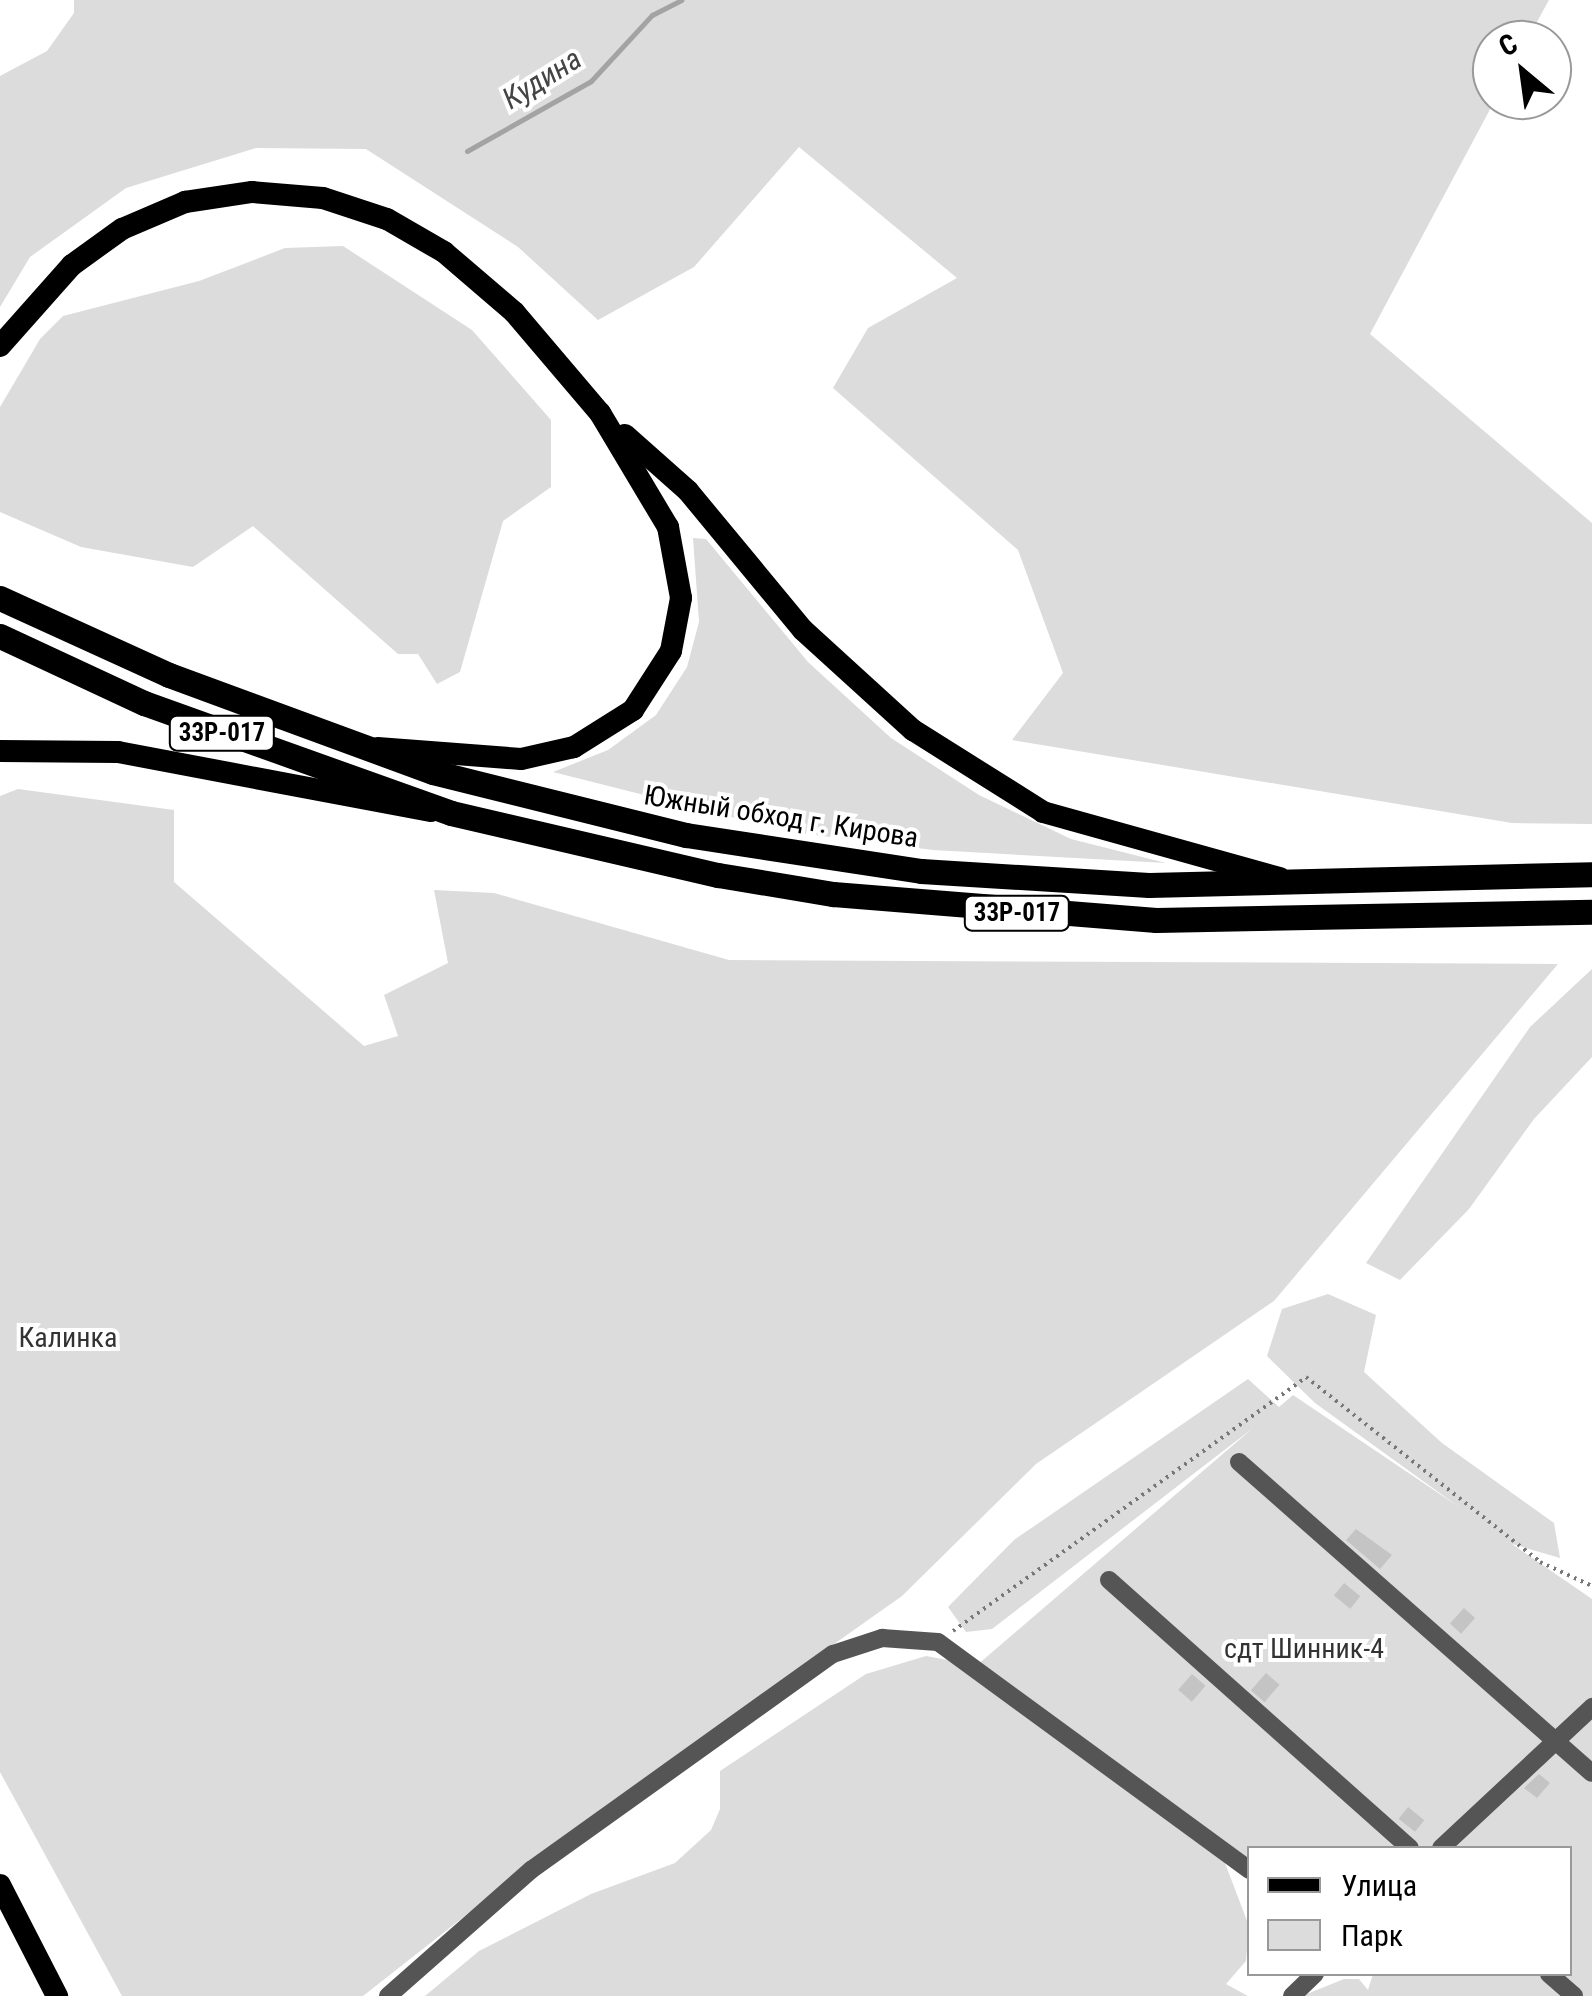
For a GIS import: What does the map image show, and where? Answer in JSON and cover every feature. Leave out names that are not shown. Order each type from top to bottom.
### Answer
[{"type":"highway","name":"Южный обход г. Кирова","points":[[0,598],[169,675],[546,806],[808,856],[1044,880],[1295,882],[1592,874]]},
{"type":"highway","name":"33Р-017","points":[[0,636],[144,703],[451,813],[718,875],[1033,915],[1312,920],[1592,912]]},
{"type":"main road","points":[[0,346],[72,265],[122,229],[201,199],[284,193],[354,206],[444,252],[514,312],[600,412],[688,491],[803,630],[913,730],[1043,812],[1295,882]]},
{"type":"main road","points":[[368,747],[483,758],[546,756],[615,725],[648,693],[678,626],[680,571],[652,494],[600,412]]},
{"type":"main road","points":[[0,751],[118,752],[381,807],[451,813]]},
{"type":"main road","points":[[0,1885],[57,1996]]},
{"type":"street","points":[[1239,1462],[1592,1773]]},
{"type":"street","points":[[1109,1580],[1408,1846]]},
{"type":"street","points":[[388,1996],[531,1870],[833,1654],[882,1638],[938,1642],[1247,1868]]},
{"type":"street","points":[[1443,1846],[1592,1707]]},
{"type":"street","points":[[1292,1996],[1312,1976]]},
{"type":"street","points":[[1551,1976],[1574,1996]]},
{"type":"path","points":[[938,1642],[1126,1501],[1306,1377],[1540,1562],[1592,1586]]},
{"type":"green space","points":[[74,0],[1549,0],[1538,20],[1472,20],[1472,120],[1484,120],[1370,334],[1592,523],[1592,824],[1512,823],[1012,740],[1063,673],[1018,550],[833,388],[868,328],[957,278],[799,147],[694,267],[598,320],[518,247],[366,149],[256,148],[126,188],[30,257],[0,307],[0,76],[47,51],[74,13]]},
{"type":"green space","points":[[343,246],[472,330],[551,420],[551,487],[503,521],[460,672],[437,684],[418,654],[398,654],[253,526],[193,567],[81,547],[0,512],[0,407],[40,339],[63,316],[199,281],[285,248]]},
{"type":"green space","points":[[693,538],[706,539],[808,662],[891,738],[979,795],[1071,839],[1166,863],[933,850],[791,832],[553,772],[608,750],[656,715],[687,667],[699,622]]},
{"type":"green space","name":"Калинка","points":[[18,789],[174,810],[174,882],[364,1046],[398,1036],[384,995],[448,963],[434,890],[494,893],[729,960],[1558,964],[1274,1301],[1036,1464],[902,1596],[605,1806],[363,1996],[122,1996],[0,1772],[0,796]]},
{"type":"green space","points":[[1592,969],[1592,1057],[1534,1119],[1469,1209],[1400,1280],[1366,1263],[1530,1027]]},
{"type":"green space","name":"сдт Шинник-4","points":[[1328,1294],[1376,1315],[1364,1372],[1442,1443],[1554,1523],[1560,1558],[1512,1544],[1592,1599],[1592,1996],[1302,1996],[1344,1979],[1359,1979],[1368,1990],[1372,1976],[1572,1976],[1572,1846],[1247,1846],[1247,1868],[976,1666],[1253,1428],[992,1629],[966,1632],[948,1607],[1014,1540],[1248,1379],[1279,1407],[1293,1395],[1459,1507],[1315,1403],[1267,1356],[1282,1309]]},
{"type":"green space","points":[[926,1656],[953,1661],[1225,1863],[1247,1921],[1246,1961],[1226,1984],[1248,1996],[425,1996],[479,1951],[591,1894],[675,1863],[711,1830],[720,1809],[720,1771],[866,1674]]},
{"type":"building","points":[[1356,1529],[1392,1555],[1380,1569],[1346,1540]]},
{"type":"building","points":[[1344,1583],[1360,1596],[1350,1609],[1334,1595]]},
{"type":"building","points":[[1464,1608],[1475,1618],[1461,1634],[1450,1624]]},
{"type":"building","points":[[1266,1673],[1280,1685],[1264,1702],[1251,1690]]},
{"type":"building","points":[[1192,1674],[1206,1686],[1192,1702],[1178,1690]]},
{"type":"building","points":[[1539,1774],[1550,1783],[1537,1798],[1524,1788]]},
{"type":"building","points":[[1408,1807],[1424,1820],[1415,1832],[1399,1819]]},
{"type":"waterway","name":"Кудина","points":[[467,151],[591,81],[652,15],[681,0]]}]
